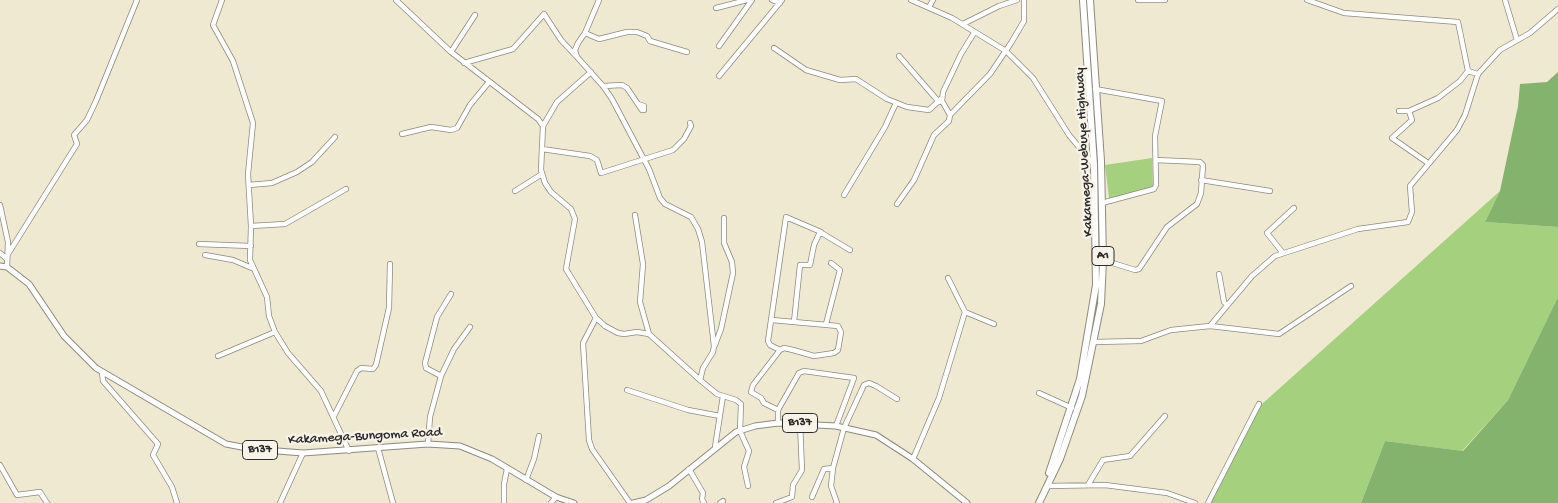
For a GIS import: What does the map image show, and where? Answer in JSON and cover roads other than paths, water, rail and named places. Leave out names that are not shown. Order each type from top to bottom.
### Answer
[{"type":"highway","name":"Kakamega-Webuye Highway","points":[[1034,503],[1051,468],[1072,408],[1085,356],[1096,285],[1094,164],[1083,0]]},
{"type":"highway","name":"Kakamega-Webuye Highway","points":[[1039,503],[1060,459],[1082,396],[1101,304],[1103,260],[1102,203],[1090,0]]},
{"type":"main road","points":[[0,266],[7,267]]},
{"type":"main road","name":"Kakamega-Bungoma Road","points":[[7,267],[28,284],[64,336],[89,362],[102,372],[226,444],[271,451],[303,453],[450,444],[468,448],[556,497],[574,503]]},
{"type":"main road","name":"B137","points":[[632,503],[646,501],[669,486],[715,447],[740,431],[755,426],[800,423],[836,426],[876,436],[913,459],[967,503]]},
{"type":"street","points":[[8,256],[77,144],[74,135],[87,120],[92,110],[137,0]]},
{"type":"street","points":[[222,0],[213,25],[233,61],[253,123],[249,185],[250,260],[252,268],[267,297],[269,316],[275,332],[288,353],[321,391],[349,451]]},
{"type":"street","points":[[396,0],[464,63],[538,119],[543,126]]},
{"type":"street","points":[[577,57],[575,50],[585,33],[599,0]]},
{"type":"street","points":[[716,8],[747,0]]},
{"type":"street","points":[[719,46],[752,0]]},
{"type":"street","points":[[772,0],[781,1]]},
{"type":"street","points":[[911,0],[962,24],[1006,51],[1033,78],[1069,135],[1094,164]]},
{"type":"street","points":[[929,7],[933,0]]},
{"type":"street","points":[[962,24],[1016,0]]},
{"type":"street","points":[[897,204],[914,180],[934,135],[948,121],[950,115],[990,74],[1006,51],[1024,21],[1024,0]]},
{"type":"street","points":[[1138,0],[1165,0]]},
{"type":"street","points":[[1307,0],[1344,13],[1458,22],[1468,71]]},
{"type":"street","points":[[1505,0],[1517,40]]},
{"type":"street","points":[[718,76],[781,1]]},
{"type":"street","points":[[1210,326],[1264,264],[1283,254],[1358,229],[1408,222],[1412,212],[1410,186],[1457,130],[1465,115],[1478,74],[1500,50],[1530,33],[1558,9]]},
{"type":"street","points":[[464,63],[514,49],[544,14],[561,40],[604,86],[644,158],[660,198],[665,204],[691,217],[702,242],[714,346]]},
{"type":"street","points":[[452,52],[475,15]]},
{"type":"street","points":[[585,33],[599,39],[627,32],[637,32],[648,37],[650,41],[687,52]]},
{"type":"street","points":[[774,48],[806,70],[840,80],[856,79],[896,103],[924,111],[933,108],[940,100],[961,54],[974,33]]},
{"type":"street","points":[[899,56],[940,100],[950,115]]},
{"type":"street","points":[[1468,71],[1478,74]]},
{"type":"street","points":[[1399,111],[1408,111],[1438,98],[1460,81],[1468,71]]},
{"type":"street","points":[[591,72],[557,102],[543,126],[542,174],[551,192],[574,214],[576,226],[567,254],[566,269],[596,318],[605,326],[618,333],[637,332],[648,334],[700,380],[723,396],[736,400],[740,404],[740,431],[749,451],[744,467],[748,486]]},
{"type":"street","points":[[402,134],[431,127],[454,130],[489,82]]},
{"type":"street","points":[[604,86],[622,85],[638,104]]},
{"type":"street","points":[[1094,89],[1162,102],[1155,136],[1156,185],[1152,191],[1102,203]]},
{"type":"street","points":[[844,195],[885,127],[896,103]]},
{"type":"street","points":[[1408,111],[1412,120],[1392,138],[1428,163]]},
{"type":"street","points":[[542,149],[590,156],[597,160],[601,173],[673,150],[684,139],[691,126],[690,123]]},
{"type":"street","points":[[249,185],[272,183],[297,172],[312,162],[335,137]]},
{"type":"street","points":[[1103,260],[1135,270],[1140,269],[1167,227],[1195,206],[1201,193],[1203,165],[1200,162],[1156,160]]},
{"type":"street","points":[[516,191],[542,174]]},
{"type":"street","points":[[1201,180],[1270,191]]},
{"type":"street","points":[[251,226],[286,224],[346,189]]},
{"type":"street","points":[[0,205],[7,231],[7,267]]},
{"type":"street","points":[[1283,254],[1267,233],[1294,208]]},
{"type":"street","points":[[635,215],[643,264],[640,302],[648,334]]},
{"type":"street","points":[[780,350],[768,343],[779,276],[782,233],[786,216],[821,232],[850,250]]},
{"type":"street","points":[[700,380],[703,368],[713,352],[721,329],[733,273],[724,243],[724,218]]},
{"type":"street","points":[[794,322],[800,265],[810,265],[814,245],[821,232]]},
{"type":"street","points":[[199,244],[251,246]]},
{"type":"street","points":[[0,253],[8,256]]},
{"type":"street","points":[[205,255],[233,260],[252,268]]},
{"type":"street","points":[[826,324],[840,270],[831,263]]},
{"type":"street","points":[[334,416],[357,371],[361,368],[373,369],[376,365],[389,308],[390,264]]},
{"type":"street","points":[[1219,274],[1224,302],[1227,305]]},
{"type":"street","points":[[948,278],[966,312],[994,324]]},
{"type":"street","points":[[1094,342],[1142,341],[1171,330],[1210,326],[1279,334],[1351,286]]},
{"type":"street","points":[[441,376],[426,368],[425,363],[437,317],[451,294]]},
{"type":"street","points":[[913,459],[939,398],[966,312]]},
{"type":"street","points":[[596,318],[583,343],[589,440],[592,449],[632,503]]},
{"type":"street","points":[[772,320],[826,324],[838,326],[841,329],[836,352],[814,356],[784,348],[780,350],[753,385],[751,392],[761,398],[764,403],[778,410]]},
{"type":"street","points":[[428,444],[430,417],[441,376],[454,349],[470,327]]},
{"type":"street","points":[[218,356],[275,332]]},
{"type":"street","points":[[778,423],[778,410],[801,371],[853,377],[855,379],[836,426]]},
{"type":"street","points":[[102,372],[103,381],[106,385],[158,444],[153,455],[172,487],[177,503]]},
{"type":"street","points":[[837,503],[832,486],[833,468],[844,428],[864,385],[869,383],[897,399]]},
{"type":"street","points":[[627,390],[688,410],[720,416]]},
{"type":"street","points":[[1039,393],[1072,408]]},
{"type":"street","points":[[715,447],[723,396]]},
{"type":"street","points":[[1208,503],[1259,404]]},
{"type":"street","points":[[1088,485],[1103,460],[1130,456],[1165,416]]},
{"type":"street","points":[[776,503],[792,498],[793,485],[802,470],[800,423]]},
{"type":"street","points":[[526,480],[534,459],[539,436]]},
{"type":"street","points":[[378,448],[393,503]]},
{"type":"street","points":[[280,503],[303,453]]},
{"type":"street","points":[[0,465],[17,494],[40,492],[47,503]]},
{"type":"street","points":[[812,497],[824,469],[833,468]]},
{"type":"street","points":[[504,503],[507,469]]},
{"type":"street","points":[[689,469],[703,492],[702,499],[704,503]]},
{"type":"street","points":[[1047,486],[1088,485],[1167,493],[1195,503]]},
{"type":"street","points":[[551,503],[556,497]]}]
